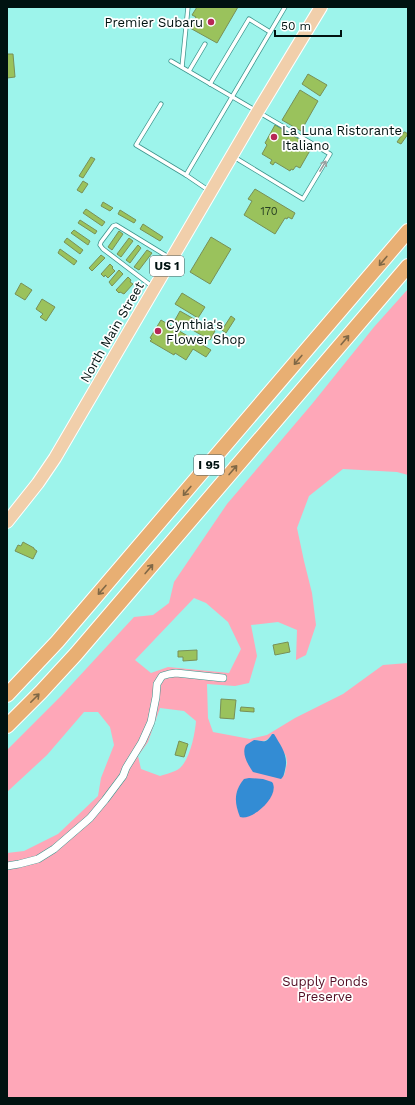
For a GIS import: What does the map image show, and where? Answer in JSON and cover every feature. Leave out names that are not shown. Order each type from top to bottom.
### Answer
[{"type":"highway","name":"I 95","points":[[7,695],[57,642],[408,231]]},
{"type":"highway","name":"I 95","points":[[7,726],[81,649],[408,266]]},
{"type":"main road","name":"North Main Street","points":[[7,522],[38,483],[55,458],[232,155],[321,7]]},
{"type":"street","points":[[7,866],[38,859],[54,850],[90,818],[105,800],[123,776],[134,753],[142,742],[151,722],[157,684],[162,676],[176,673],[223,678]]},
{"type":"lane","points":[[182,67],[188,7]]},
{"type":"lane","points":[[186,175],[285,7]]},
{"type":"lane","points":[[210,84],[249,19],[270,32]]},
{"type":"lane","points":[[189,71],[205,44]]},
{"type":"lane","points":[[171,61],[330,154],[303,199],[232,155]]},
{"type":"lane","points":[[161,104],[136,145],[211,192]]},
{"type":"lane","points":[[154,288],[103,249],[100,245],[101,242],[113,226],[116,225],[171,259]]},
{"type":"green space","name":"Supply Ponds Preserve","points":[[408,289],[408,475],[397,472],[343,469],[309,496],[297,528],[312,593],[316,625],[306,655],[296,660],[297,630],[278,622],[251,625],[257,656],[249,683],[235,686],[207,684],[208,718],[213,732],[250,739],[267,735],[295,718],[343,694],[383,665],[408,663],[408,1098],[7,1098],[7,853],[24,851],[58,834],[98,796],[101,778],[114,745],[110,727],[98,712],[84,712],[47,755],[7,792],[7,750],[61,696],[134,617],[153,615],[169,603],[174,582],[227,504],[312,404],[374,327]],"holes":[[[194,598],[206,603],[228,622],[241,649],[229,673],[168,667],[151,673],[135,660]],[[160,708],[184,711],[196,721],[193,739],[187,759],[176,771],[160,776],[141,769],[138,756],[148,742]],[[272,734],[286,756],[287,763],[284,776],[256,740],[267,740]]]},
{"type":"water","points":[[272,734],[274,734],[282,747],[286,760],[284,775],[281,779],[253,772],[247,762],[244,752],[246,745],[254,740],[266,741]]},
{"type":"water","points":[[244,779],[263,779],[272,782],[274,787],[273,794],[258,811],[252,815],[240,817],[236,802],[237,792]]},
{"type":"building","name":"Premier Subaru","points":[[197,7],[238,7],[217,43],[190,28],[196,17],[192,15]]},
{"type":"building","points":[[7,54],[13,54],[15,77],[7,78]]},
{"type":"building","points":[[308,74],[327,85],[320,96],[302,84]]},
{"type":"building","points":[[300,90],[318,101],[301,131],[282,120]]},
{"type":"building","points":[[275,125],[312,147],[300,168],[296,166],[290,171],[275,162],[273,165],[270,163],[272,160],[262,154],[267,145],[265,143]]},
{"type":"building","points":[[404,132],[408,134],[401,144],[397,142]]},
{"type":"building","points":[[91,157],[95,159],[83,178],[79,176]]},
{"type":"building","points":[[83,181],[88,184],[82,193],[77,190]]},
{"type":"building","points":[[255,189],[295,213],[292,219],[288,217],[287,219],[285,218],[275,234],[244,215],[252,201],[248,199]]},
{"type":"building","points":[[103,202],[113,208],[110,211],[101,206]]},
{"type":"building","points":[[86,209],[105,222],[102,226],[83,213]]},
{"type":"building","points":[[120,210],[136,220],[134,223],[118,214]]},
{"type":"building","points":[[80,220],[97,231],[95,234],[78,223]]},
{"type":"building","points":[[143,224],[163,237],[160,241],[140,229]]},
{"type":"building","points":[[74,230],[90,241],[88,245],[71,233]]},
{"type":"building","points":[[119,231],[123,234],[112,250],[108,247]]},
{"type":"building","points":[[211,237],[231,249],[210,284],[190,272]]},
{"type":"building","points":[[67,238],[83,250],[80,254],[64,242]]},
{"type":"building","points":[[129,238],[133,241],[121,257],[117,254]]},
{"type":"building","points":[[138,245],[141,248],[130,263],[126,260]]},
{"type":"building","points":[[60,249],[77,261],[74,265],[58,253]]},
{"type":"building","points":[[147,250],[152,253],[139,270],[134,267]]},
{"type":"building","points":[[101,255],[105,258],[92,271],[89,268]]},
{"type":"building","points":[[110,264],[115,271],[108,278],[105,275],[104,277],[101,274]]},
{"type":"building","points":[[119,270],[123,274],[112,286],[109,282]]},
{"type":"building","points":[[128,277],[131,280],[130,282],[133,284],[124,294],[119,293],[116,290]]},
{"type":"building","points":[[21,283],[32,290],[25,300],[15,294]]},
{"type":"building","points":[[182,293],[205,307],[198,318],[175,304]]},
{"type":"building","points":[[42,299],[55,307],[46,321],[40,317],[43,314],[36,309]]},
{"type":"building","points":[[180,311],[215,331],[210,340],[175,320]]},
{"type":"building","points":[[231,316],[235,319],[226,333],[222,330]]},
{"type":"building","points":[[161,320],[211,350],[206,357],[193,349],[186,360],[150,341],[152,339],[150,338]]},
{"type":"building","points":[[23,542],[37,551],[33,559],[15,551],[18,545],[21,546]]},
{"type":"building","points":[[288,642],[290,652],[275,655],[273,645]]},
{"type":"building","points":[[197,650],[197,660],[183,661],[183,657],[178,657],[178,651]]},
{"type":"building","points":[[221,699],[236,700],[234,719],[220,718]]},
{"type":"building","points":[[241,707],[254,708],[254,712],[240,711]]},
{"type":"building","points":[[179,741],[188,744],[184,757],[175,755]]},
{"type":"place","name":"Premier Subaru","points":[[211,22]]},
{"type":"place","name":"La Luna Ristorante Italiano","points":[[274,137]]},
{"type":"place","name":"Cynthia's Flower Shop","points":[[158,331]]}]
